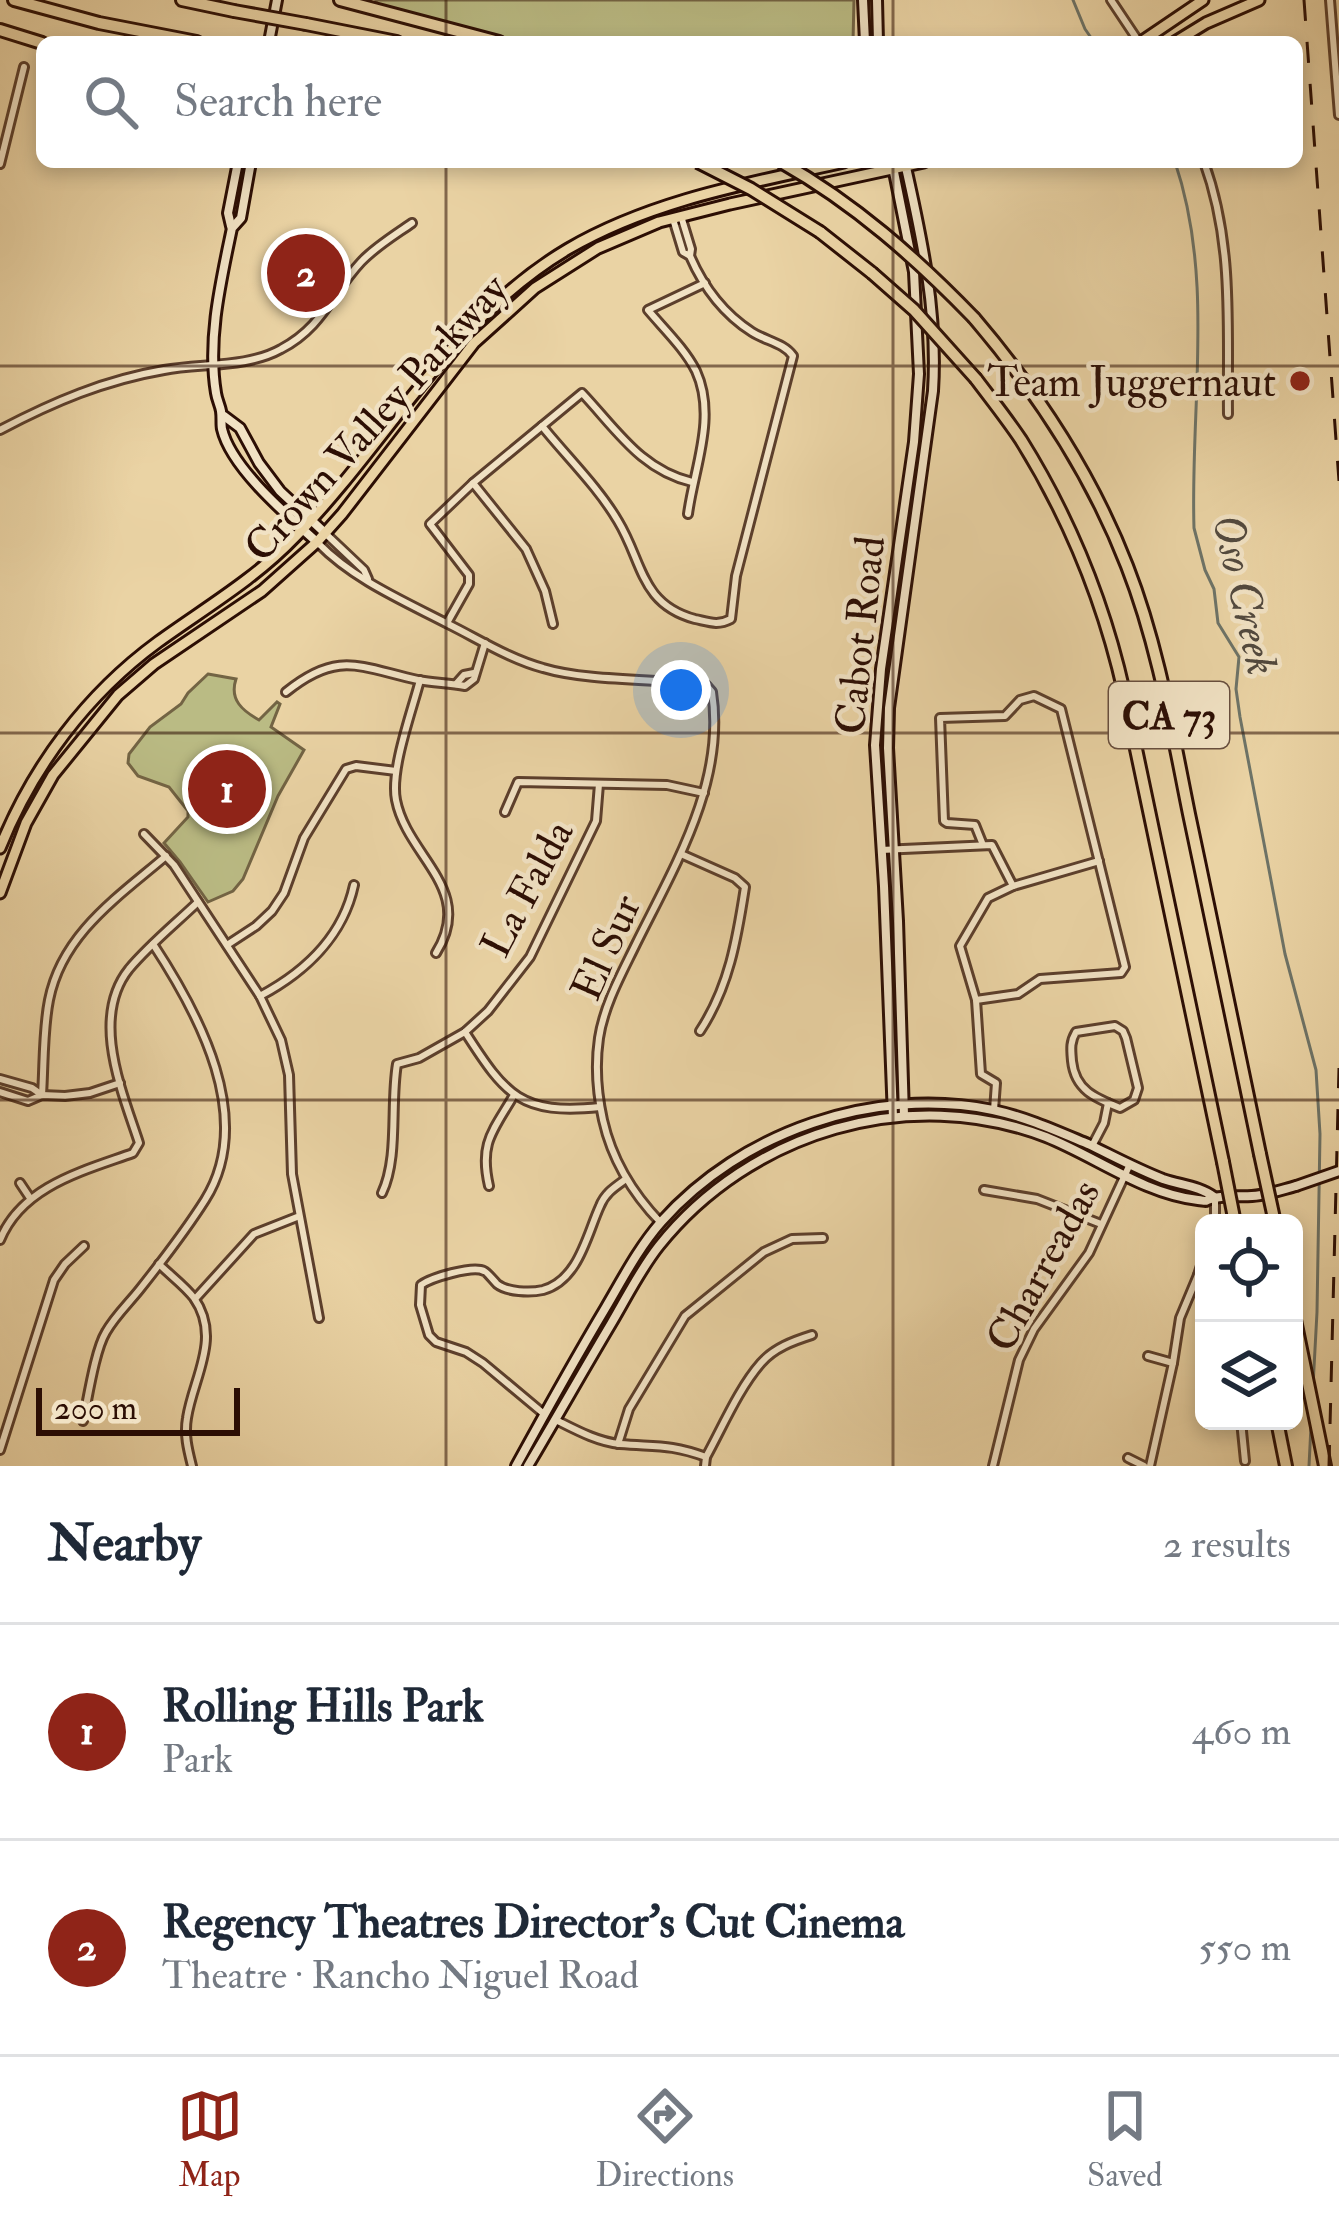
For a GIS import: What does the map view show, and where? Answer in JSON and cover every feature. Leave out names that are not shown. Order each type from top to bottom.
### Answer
[{"type":"highway","points":[[14,0],[166,36]]},
{"type":"highway","points":[[182,0],[367,36]]},
{"type":"highway","points":[[340,0],[476,36]]},
{"type":"highway","points":[[0,30],[36,42]]},
{"type":"highway","name":"CA 73","points":[[710,168],[820,232],[914,310],[976,379],[1020,438],[1042,478],[1079,554],[1108,631],[1124,692],[1233,1214]]},
{"type":"highway","name":"CA 73","points":[[790,168],[872,223],[923,266],[1016,367],[1080,465],[1126,563],[1163,688],[1273,1214]]},
{"type":"highway","points":[[1295,1322],[1325,1466]]},
{"type":"highway","points":[[1279,1430],[1286,1466]]},
{"type":"main road","points":[[270,36],[277,0]]},
{"type":"main road","points":[[863,0],[865,36]]},
{"type":"main road","points":[[877,0],[878,36]]},
{"type":"main road","points":[[1149,36],[1203,0]]},
{"type":"main road","points":[[1185,36],[1259,0]]},
{"type":"main road","points":[[237,168],[227,213],[232,227],[216,312],[221,427],[256,484],[321,538]]},
{"type":"main road","points":[[232,227],[241,218],[250,168]]},
{"type":"main road","name":"Crown Valley Parkway","points":[[0,848],[44,763],[88,705],[155,644],[246,581],[307,525],[459,339],[493,305],[543,266],[593,236],[671,203],[819,168]]},
{"type":"main road","name":"Crown Valley Parkway","points":[[0,893],[26,823],[53,775],[118,695],[154,664],[262,591],[321,538],[455,365],[536,288],[618,239],[677,217],[882,168]]},
{"type":"main road","name":"Cabot Road","points":[[900,168],[928,271],[934,341],[934,373],[890,690],[888,748],[904,1110]]},
{"type":"main road","name":"Cabot Road","points":[[892,1111],[875,745],[920,374],[914,272],[900,168]]},
{"type":"main road","points":[[223,416],[240,428],[259,463],[307,525]]},
{"type":"main road","points":[[108,685],[118,695]]},
{"type":"main road","points":[[516,1466],[611,1298],[661,1223],[708,1180],[760,1146],[817,1121],[931,1104],[994,1110],[1038,1123],[1092,1146],[1128,1169]]},
{"type":"main road","points":[[904,1110],[966,1118],[1092,1146]]},
{"type":"main road","points":[[528,1466],[636,1280],[688,1213],[729,1179],[777,1150],[892,1111]]},
{"type":"main road","points":[[1047,1138],[1215,1198],[1253,1196],[1339,1172]]},
{"type":"main road","points":[[661,1223],[688,1213]]},
{"type":"main road","points":[[661,1223],[658,1236],[662,1242]]},
{"type":"street","points":[[1111,0],[1136,36]]},
{"type":"street","points":[[1330,0],[1339,115]]},
{"type":"street","points":[[0,164],[24,67]]},
{"type":"street","points":[[0,119],[10,124]]},
{"type":"street","points":[[1206,168],[1225,249],[1228,414]]},
{"type":"street","points":[[542,426],[620,523],[636,564],[656,596],[682,615],[716,624],[731,619],[736,576],[792,363],[791,351],[749,330],[716,300],[683,252],[677,217]]},
{"type":"street","points":[[0,430],[103,384],[160,370],[268,356],[314,326],[362,260],[412,223]]},
{"type":"street","points":[[688,514],[704,434],[703,392],[685,354],[648,310],[704,283]]},
{"type":"street","points":[[447,623],[469,584],[469,575],[430,524],[582,393],[648,464],[692,482]]},
{"type":"street","points":[[473,483],[526,549],[554,624]]},
{"type":"street","points":[[286,692],[309,674],[344,664],[465,686],[485,643],[368,579],[364,570],[321,538]]},
{"type":"street","name":"El Sur","points":[[485,643],[546,670],[700,683],[710,688],[713,697],[704,793],[681,854],[618,980],[600,1034],[597,1075],[607,1136],[626,1179],[661,1223]]},
{"type":"street","points":[[420,680],[396,771],[395,796],[448,905],[447,935],[436,953]]},
{"type":"street","points":[[976,1000],[1018,994],[1040,980],[1121,973],[1125,967],[1061,709],[1034,696],[1027,696],[1005,716],[940,718],[944,821],[975,825],[983,845]]},
{"type":"street","points":[[227,945],[272,911],[284,893],[304,838],[346,769],[396,771]]},
{"type":"street","points":[[505,812],[518,782],[667,785],[704,793]]},
{"type":"street","name":"La Falda","points":[[382,1193],[391,1176],[397,1064],[419,1058],[465,1032],[488,1011],[530,957],[596,821],[599,784]]},
{"type":"street","points":[[144,834],[166,856],[227,945],[281,1040],[289,1075],[292,1174],[319,1318]]},
{"type":"street","points":[[881,850],[992,845],[1013,886]]},
{"type":"street","points":[[681,854],[740,880],[745,887],[733,961],[700,1031]]},
{"type":"street","points":[[42,1095],[48,1001],[60,964],[85,926],[166,856]]},
{"type":"street","points":[[994,1110],[996,1083],[981,1074],[976,1000],[960,946],[988,898],[1099,861]]},
{"type":"street","points":[[260,996],[302,969],[327,942],[349,908],[354,885]]},
{"type":"street","points":[[0,1240],[30,1198],[62,1180],[133,1153],[139,1143],[120,1083],[110,1013],[127,971],[198,902]]},
{"type":"street","points":[[83,1421],[103,1335],[209,1195],[225,1147],[226,1112],[217,1066],[172,972],[153,944]]},
{"type":"street","points":[[1104,1123],[1134,1100],[1138,1088],[1125,1034],[1115,1026],[1079,1030],[1071,1046],[1076,1081],[1120,1108]]},
{"type":"street","points":[[465,1032],[514,1095],[538,1107],[567,1111],[600,1107]]},
{"type":"street","points":[[42,1095],[5,1080],[3,1094],[28,1101],[42,1095],[90,1093],[120,1083]]},
{"type":"street","points":[[489,1186],[484,1149],[514,1095]]},
{"type":"street","points":[[1092,1146],[1108,1103]]},
{"type":"street","name":"Charreadas","points":[[993,1466],[1019,1360],[1034,1329],[1089,1253],[1128,1169]]},
{"type":"street","points":[[626,1179],[600,1204],[578,1260],[544,1290],[510,1291],[479,1269],[431,1278],[421,1285],[420,1305],[429,1335],[484,1363],[555,1420],[618,1444],[680,1448],[705,1462],[761,1362],[787,1343],[812,1335]]},
{"type":"street","points":[[20,1184],[30,1198]]},
{"type":"street","points":[[984,1190],[1036,1199],[1101,1224]]},
{"type":"street","points":[[1215,1198],[1215,1214]]},
{"type":"street","points":[[194,1299],[254,1234],[298,1216]]},
{"type":"street","points":[[618,1444],[629,1409],[685,1316],[764,1252],[792,1239],[824,1238]]},
{"type":"street","points":[[1,1446],[54,1280],[84,1246]]},
{"type":"street","points":[[160,1264],[194,1299],[207,1334],[185,1425],[192,1466]]},
{"type":"street","points":[[1128,1458],[1147,1466],[1180,1318],[1195,1287]]},
{"type":"street","points":[[1148,1356],[1173,1363]]},
{"type":"street","points":[[1242,1430],[1245,1461]]},
{"type":"green space","points":[[854,0],[853,36],[495,36],[373,3]]},
{"type":"green space","points":[[208,674],[236,679],[234,693],[239,704],[259,720],[280,704],[271,727],[304,750],[278,796],[243,879],[233,891],[208,902],[164,843],[188,811],[169,787],[138,776],[128,763],[129,754],[150,727],[181,704]]},
{"type":"waterway","name":"Oso Creek","points":[[1073,0],[1090,36]]},
{"type":"waterway","name":"Oso Creek","points":[[1177,168],[1187,207],[1198,298],[1194,528],[1214,589],[1218,623],[1239,657],[1240,717],[1285,954],[1316,1070],[1320,1134],[1313,1386]]},
{"type":"waterway","name":"Oso Creek","points":[[1309,1466],[1311,1426]]},
{"type":"railway","points":[[1304,0],[1339,481]]},
{"type":"railway","points":[[1329,1466],[1339,1068]]},
{"type":"place","name":"Regency Theatres Director's Cut Cinema","points":[[306,273]]},
{"type":"place","name":"Team Juggernaut","points":[[1300,381]]},
{"type":"place","name":"Rolling Hills Park","points":[[227,789]]}]
